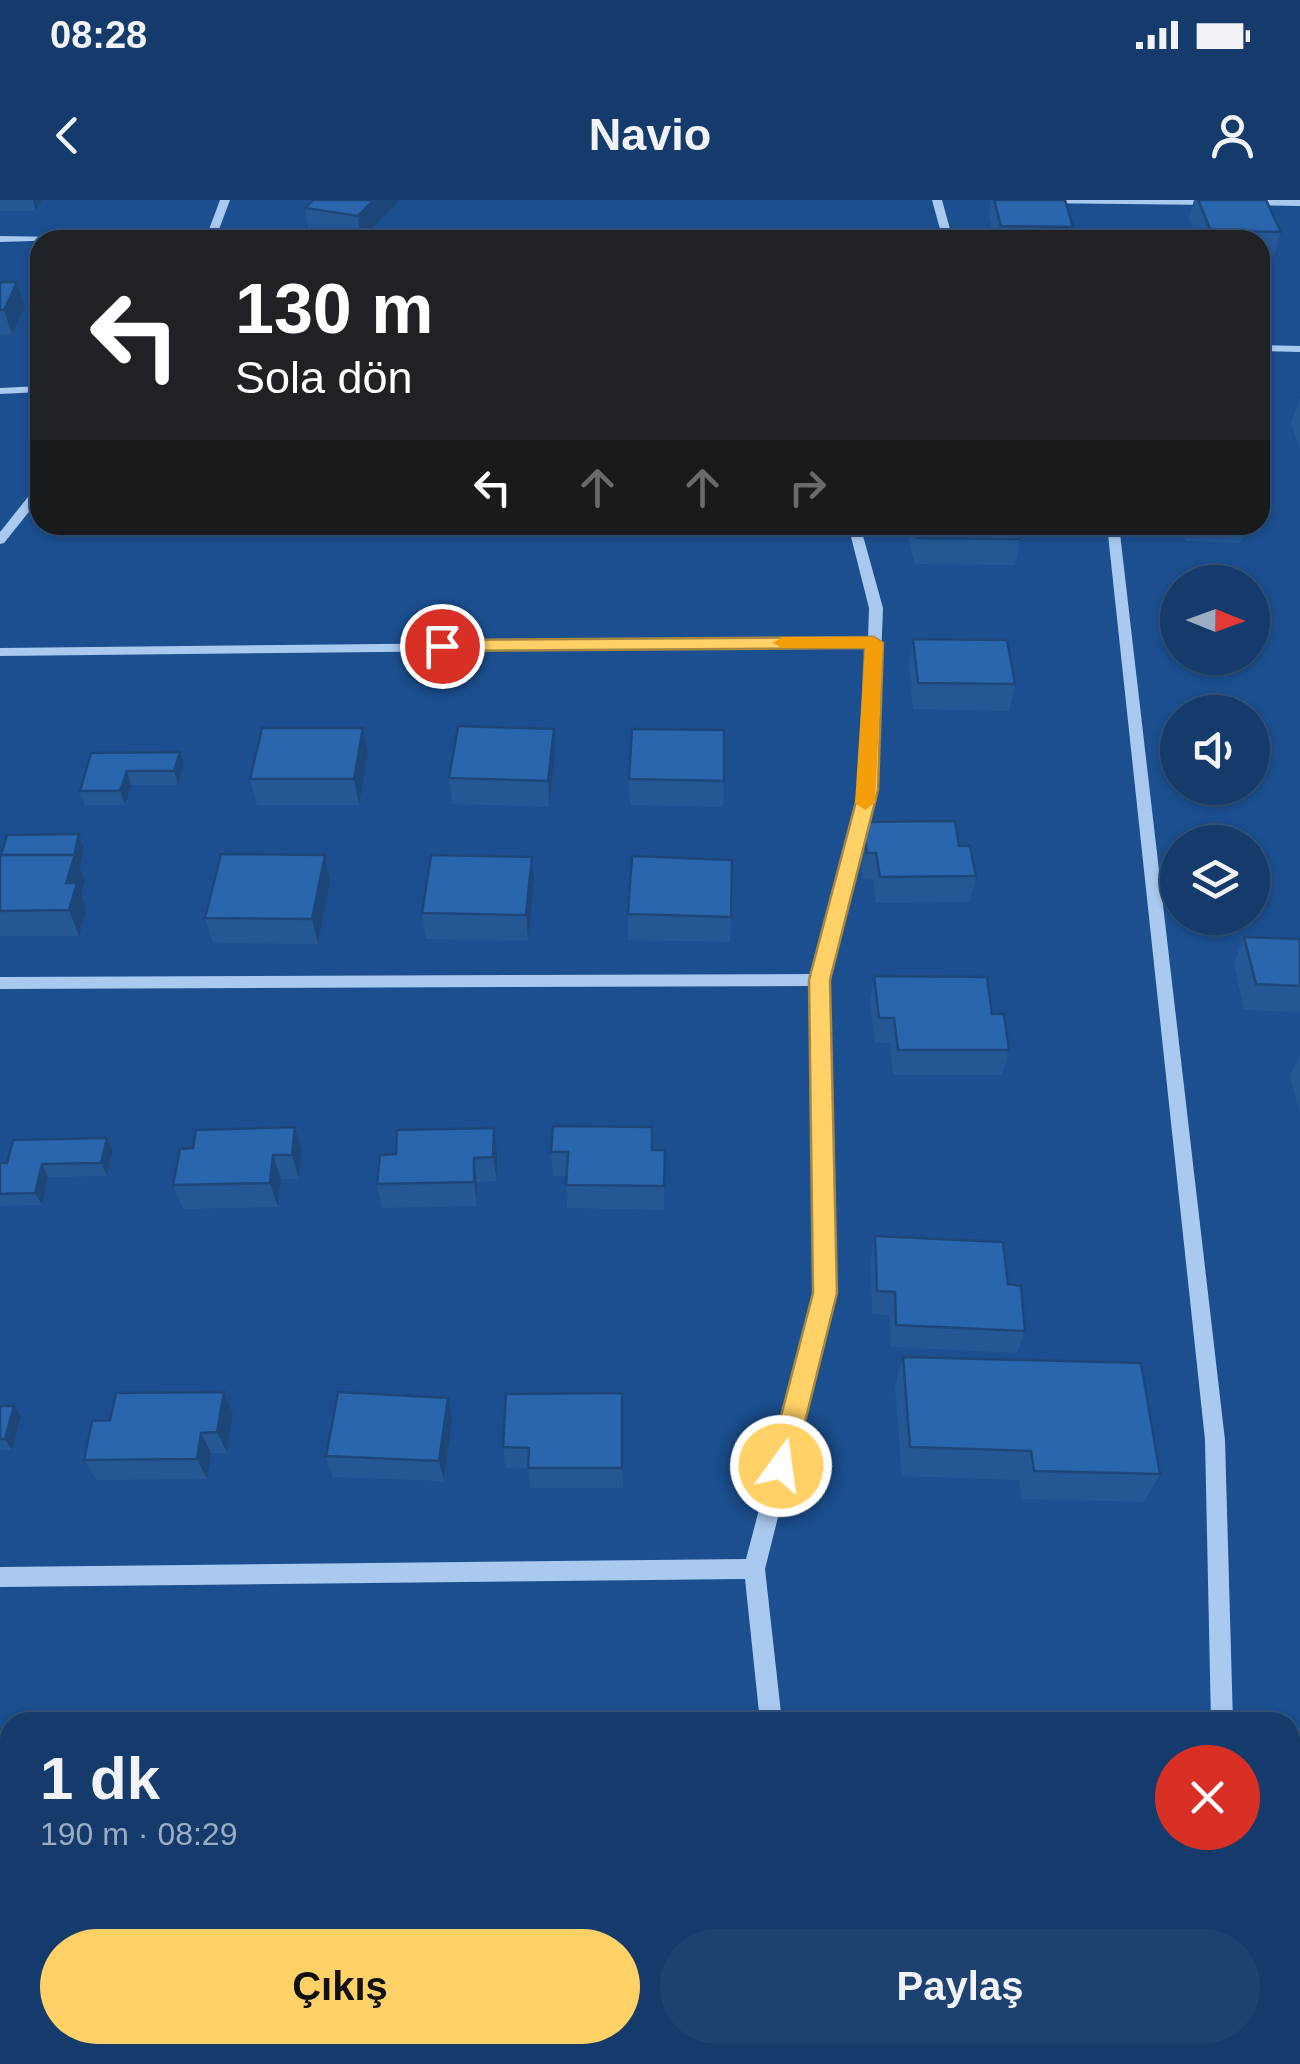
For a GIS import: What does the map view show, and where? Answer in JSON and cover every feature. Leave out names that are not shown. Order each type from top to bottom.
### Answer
[{"type":"street","points":[[214,230],[225,200]]},
{"type":"street","points":[[937,200],[945,230]]},
{"type":"street","points":[[1029,200],[1300,203]]},
{"type":"street","points":[[0,239],[30,240]]},
{"type":"street","points":[[1270,348],[1300,349]]},
{"type":"street","points":[[0,391],[30,390]]},
{"type":"street","points":[[0,540],[30,502]]},
{"type":"street","points":[[770,1712],[754,1570],[825,1293],[819,980],[868,790],[876,608],[857,535]]},
{"type":"street","points":[[1114,535],[1215,1440],[1222,1712]]},
{"type":"street","points":[[0,652],[874,643]]},
{"type":"street","points":[[0,984],[819,980]]},
{"type":"street","points":[[0,1577],[754,1570]]},
{"type":"building","points":[[313,200],[374,200],[358,216],[305,208]]},
{"type":"building","points":[[994,200],[1065,200],[1073,227],[1001,226]]},
{"type":"building","points":[[1198,200],[1266,200],[1281,232],[1270,230],[1211,230]]},
{"type":"building","points":[[0,282],[17,282],[4,310],[0,310]]},
{"type":"building","points":[[917,535],[1019,535],[1020,539]]},
{"type":"building","points":[[913,639],[1007,640],[1015,684],[918,683]]},
{"type":"building","points":[[458,726],[554,729],[548,781],[449,778]]},
{"type":"building","points":[[262,728],[363,728],[354,779],[250,779]]},
{"type":"building","points":[[632,729],[724,730],[724,781],[629,779]]},
{"type":"building","points":[[180,752],[174,771],[127,771],[120,791],[80,791],[91,753]]},
{"type":"building","points":[[955,821],[959,846],[970,846],[976,876],[880,877],[876,853],[867,853],[862,822]]},
{"type":"building","points":[[79,834],[74,855],[1,855],[7,835]]},
{"type":"building","points":[[221,854],[325,855],[312,919],[205,918]]},
{"type":"building","points":[[0,855],[75,855],[66,883],[77,883],[69,910],[0,911]]},
{"type":"building","points":[[431,855],[532,857],[526,915],[422,913]]},
{"type":"building","points":[[632,856],[732,860],[731,917],[628,914]]},
{"type":"building","points":[[1244,937],[1300,939],[1300,986],[1256,984]]},
{"type":"building","points":[[874,976],[987,977],[992,1014],[1004,1014],[1009,1050],[898,1050],[894,1018],[879,1018]]},
{"type":"building","points":[[553,1126],[652,1127],[652,1150],[665,1150],[664,1186],[566,1185],[568,1152],[551,1152]]},
{"type":"building","points":[[295,1127],[292,1155],[273,1155],[270,1183],[173,1185],[180,1149],[193,1148],[196,1130]]},
{"type":"building","points":[[494,1128],[493,1157],[474,1158],[474,1182],[377,1184],[380,1155],[396,1154],[397,1130]]},
{"type":"building","points":[[107,1138],[101,1163],[42,1164],[35,1193],[0,1194],[0,1163],[7,1163],[13,1140]]},
{"type":"building","points":[[875,1236],[1003,1242],[1008,1284],[1021,1286],[1025,1331],[896,1325],[895,1292],[877,1291]]},
{"type":"building","points":[[903,1357],[1141,1363],[1160,1474],[1034,1471],[1031,1451],[910,1447]]},
{"type":"building","points":[[224,1392],[217,1432],[201,1433],[197,1459],[84,1460],[92,1421],[110,1420],[116,1393]]},
{"type":"building","points":[[338,1392],[448,1398],[439,1461],[326,1456]]},
{"type":"building","points":[[622,1393],[622,1468],[528,1468],[529,1448],[503,1447],[506,1394]]},
{"type":"building","points":[[0,1406],[14,1406],[5,1439],[0,1439]]},
{"type":"slow traffic","points":[[782,643],[874,643],[865,803]]},
{"type":"route","points":[[442,646],[874,643],[868,790],[819,980],[825,1293],[781,1466]]}]
